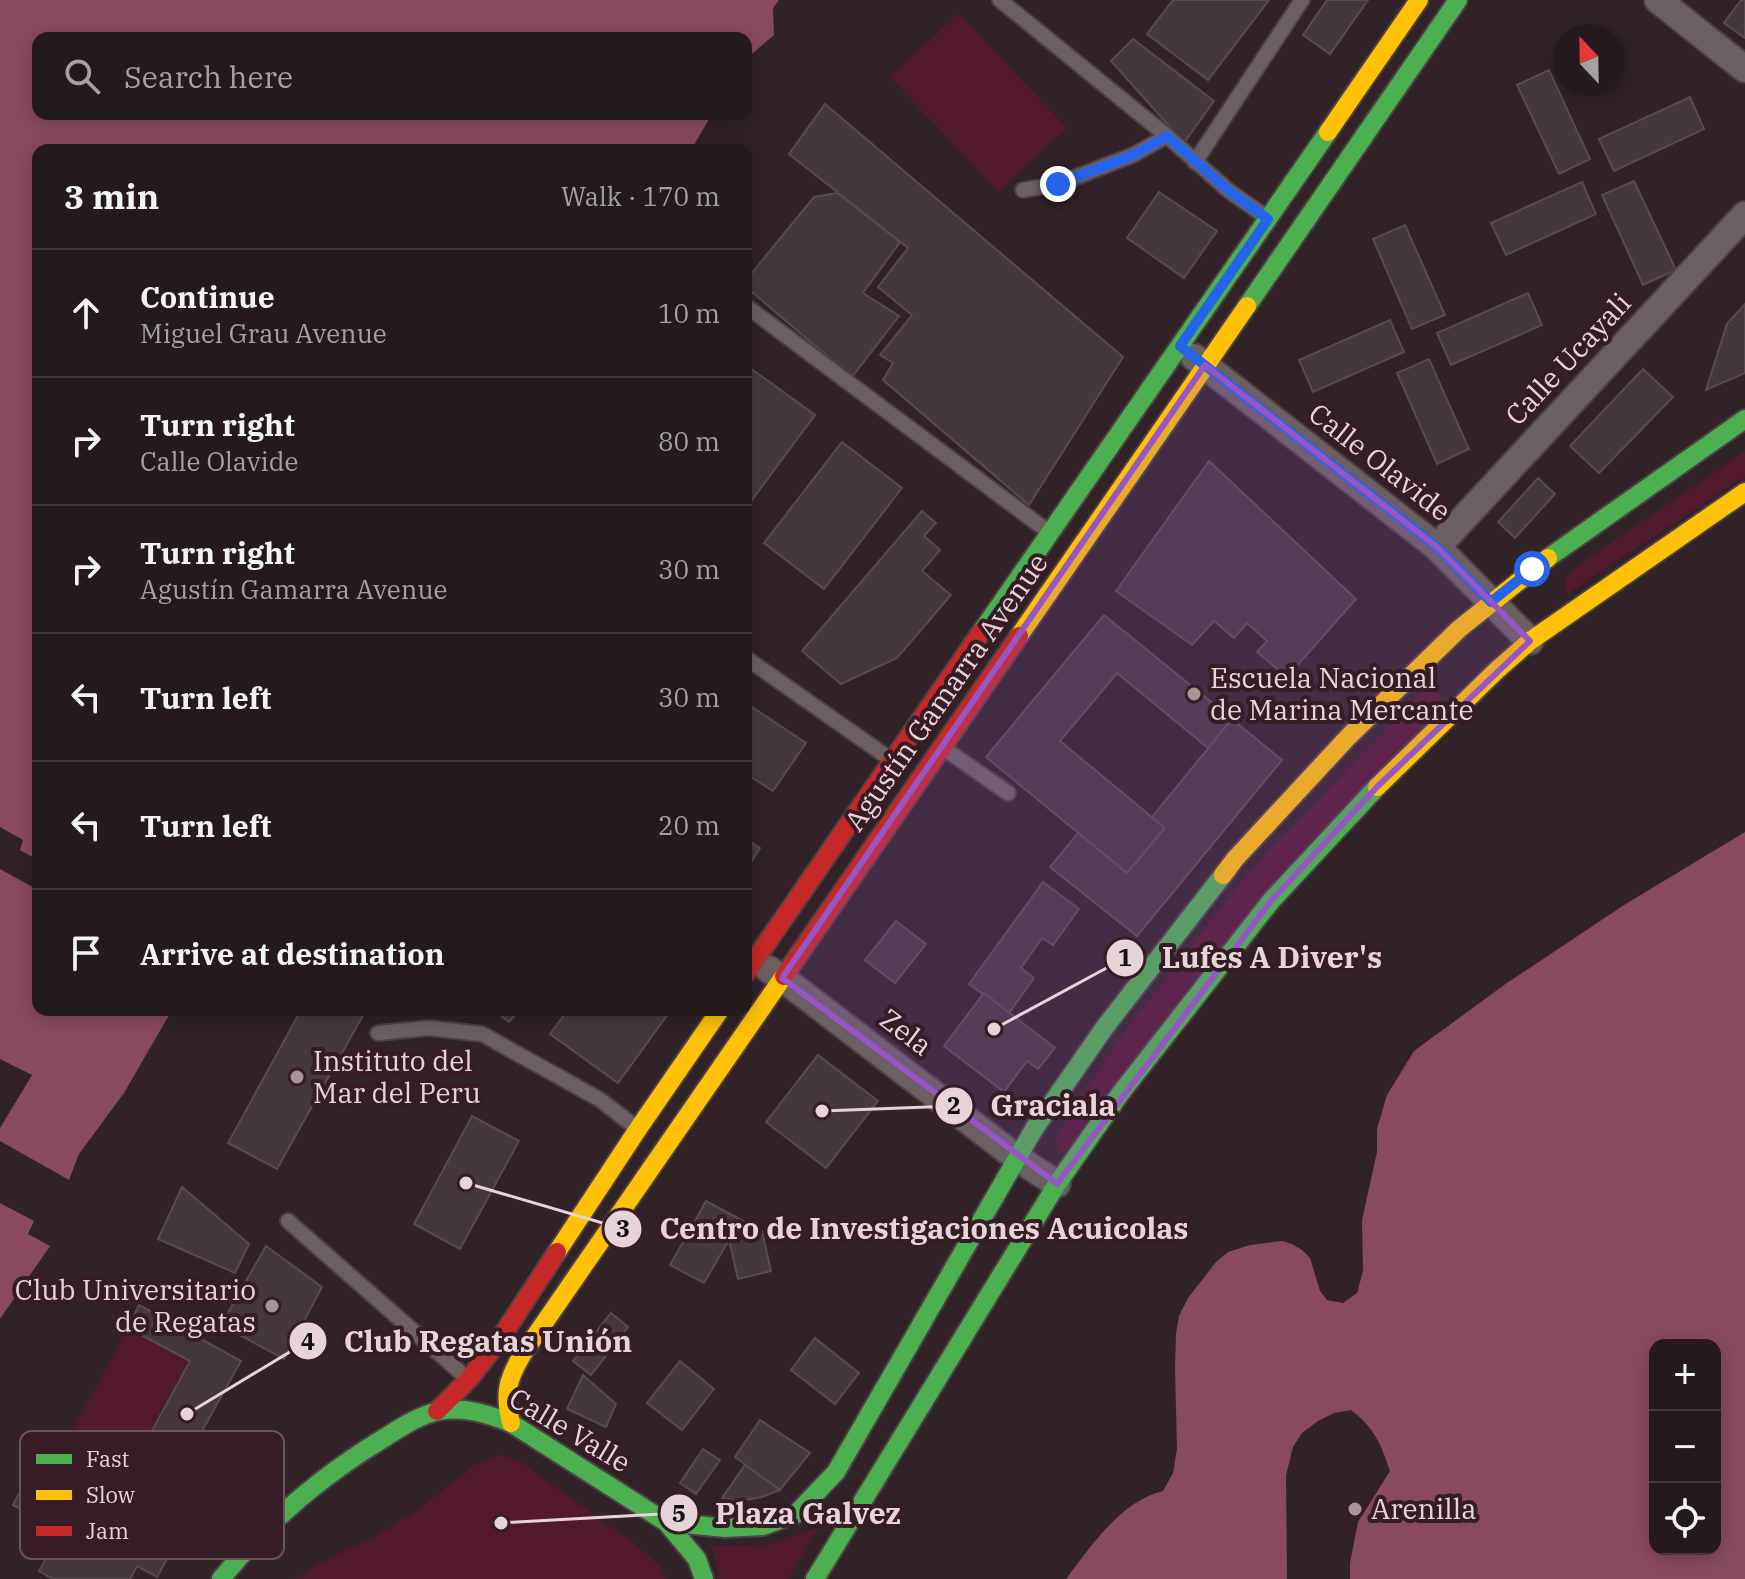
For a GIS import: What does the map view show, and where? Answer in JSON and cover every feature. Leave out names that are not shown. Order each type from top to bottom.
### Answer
[{"type":"main road","name":"Agustín Gamarra Avenue","points":[[752,958],[893,761],[1419,0]]},
{"type":"main road","name":"Agustín Gamarra Avenue","points":[[511,1423],[506,1389],[512,1371],[1458,0]]},
{"type":"main road","points":[[666,1522],[725,1528],[763,1526],[796,1514],[836,1472],[1034,1129],[1105,1027],[1235,859],[1348,737],[1459,629],[1532,569],[1745,419]]},
{"type":"main road","points":[[815,1579],[1057,1184],[1137,1071],[1271,901],[1378,786],[1530,641],[1745,492]]},
{"type":"main road","points":[[284,1512],[365,1449],[437,1411],[469,1379],[500,1339],[716,1016]]},
{"type":"main road","name":"Calle Valle","points":[[437,1411],[485,1412],[511,1423],[666,1522]]},
{"type":"main road","points":[[666,1522],[697,1559],[704,1579]]},
{"type":"main road","points":[[221,1579],[237,1559]]},
{"type":"street","points":[[1658,0],[1745,69]]},
{"type":"street","name":"Calle Ucayali","points":[[1437,547],[1745,215]]},
{"type":"street","name":"Calle Olavide","points":[[1180,346],[1437,547],[1530,641]]},
{"type":"street","name":"Zela","points":[[752,963],[782,978],[1017,1158],[1057,1184]]},
{"type":"lane","points":[[1000,0],[1167,136],[1229,191],[1268,219]]},
{"type":"lane","points":[[1195,162],[1302,0]]},
{"type":"lane","points":[[1023,190],[1058,184],[1133,155],[1167,136]]},
{"type":"lane","points":[[752,310],[1050,533]]},
{"type":"lane","points":[[752,662],[893,761]]},
{"type":"lane","points":[[942,747],[1008,793]]},
{"type":"lane","points":[[378,1033],[429,1028],[482,1034],[599,1099],[638,1129]]},
{"type":"lane","points":[[288,1221],[469,1379]]},
{"type":"highlighted area","points":[[1205,365],[1437,547],[1530,641],[1378,786],[1271,901],[1057,1184],[782,978]]},
{"type":"shaded area","points":[[0,0],[779,0],[773,8],[774,35],[752,54],[752,32],[32,32],[32,120],[708,120],[694,144],[32,144],[32,1016],[169,1016],[124,1093],[79,1154],[69,1180],[0,1141],[0,1128],[32,1075],[0,1059]]},
{"type":"shaded area","points":[[959,13],[1067,128],[998,192],[890,77]]},
{"type":"shaded area","points":[[1745,451],[1745,476],[1567,594],[1565,577],[1581,563]]},
{"type":"shaded area","points":[[1435,687],[1442,703],[1063,1155],[1055,1139],[1117,1042],[1247,874],[1421,693]]},
{"type":"shaded area","points":[[1745,832],[1745,1579],[1350,1579],[1358,1522],[1390,1471],[1376,1437],[1351,1410],[1334,1413],[1318,1421],[1302,1433],[1293,1447],[1286,1475],[1287,1579],[1066,1579],[1108,1526],[1134,1504],[1163,1491],[1173,1473],[1177,1449],[1176,1333],[1179,1316],[1188,1298],[1216,1262],[1228,1252],[1250,1245],[1282,1241],[1302,1250],[1310,1258],[1320,1291],[1327,1300],[1343,1303],[1357,1293],[1363,1271],[1362,1220],[1377,1152],[1377,1129],[1387,1095],[1414,1051],[1504,985],[1624,905]]},
{"type":"shaded area","points":[[0,1203],[34,1221],[28,1234],[50,1246],[0,1319]]},
{"type":"shaded area","points":[[128,1328],[190,1361],[152,1431],[72,1431]]},
{"type":"shaded area","points":[[498,1454],[521,1462],[636,1545],[658,1564],[668,1579],[294,1579],[378,1535],[416,1511],[475,1465]]},
{"type":"shaded area","points":[[818,1528],[788,1579],[720,1579],[712,1546],[766,1545]]},
{"type":"pier","points":[[0,827],[23,840],[20,850],[32,857],[32,887],[0,869]]},
{"type":"building","points":[[1173,0],[1269,0],[1208,80],[1147,34]]},
{"type":"building","points":[[1327,0],[1368,0],[1330,54],[1303,35]]},
{"type":"building","points":[[1741,0],[1745,0],[1745,38],[1724,23]]},
{"type":"building","points":[[1133,39],[1214,101],[1184,143],[1111,61]]},
{"type":"building","points":[[1549,70],[1553,79],[1553,96],[1561,96],[1590,159],[1559,174],[1517,85]]},
{"type":"building","points":[[1690,97],[1704,129],[1614,171],[1599,139]]},
{"type":"building","points":[[825,104],[1123,357],[1029,505],[883,380],[893,363],[880,355],[912,315],[878,287],[908,248],[789,154]]},
{"type":"building","points":[[1634,181],[1676,270],[1643,285],[1602,195]]},
{"type":"building","points":[[1582,182],[1596,214],[1506,255],[1491,223]]},
{"type":"building","points":[[1159,192],[1217,231],[1184,278],[1127,238]]},
{"type":"building","points":[[837,193],[900,242],[863,293],[899,316],[852,377],[752,292],[752,273],[814,197]]},
{"type":"building","points":[[1405,225],[1445,315],[1412,329],[1373,239]]},
{"type":"building","points":[[1528,293],[1542,325],[1451,365],[1437,333]]},
{"type":"building","points":[[1745,304],[1745,373],[1706,390],[1727,324]]},
{"type":"building","points":[[1390,320],[1404,352],[1313,392],[1299,360]]},
{"type":"building","points":[[1429,359],[1469,449],[1437,464],[1397,373]]},
{"type":"building","points":[[752,369],[815,415],[752,500]]},
{"type":"building","points":[[1643,369],[1673,397],[1599,473],[1570,446]]},
{"type":"building","points":[[842,442],[902,488],[824,589],[764,543]]},
{"type":"building","points":[[1209,461],[1356,599],[1287,677],[1257,652],[1267,641],[1247,623],[1234,638],[1214,621],[1192,645],[1116,591]]},
{"type":"building","points":[[1538,478],[1555,494],[1515,538],[1498,522]]},
{"type":"building","points":[[922,511],[936,523],[924,536],[940,550],[922,571],[951,595],[897,658],[841,684],[802,651]]},
{"type":"building","points":[[1104,615],[1232,719],[1208,748],[1117,673],[1060,741],[1165,828],[1127,873],[986,757]]},
{"type":"building","points":[[752,707],[806,743],[773,791],[752,778]]},
{"type":"building","points":[[1232,719],[1282,760],[1137,936],[1050,867],[1078,833],[1127,873],[1165,828],[1152,817]]},
{"type":"building","points":[[752,843],[760,848],[752,861]]},
{"type":"building","points":[[1043,882],[1079,909],[1053,945],[1042,938],[1021,968],[1034,978],[1009,1013],[969,984]]},
{"type":"building","points":[[896,921],[926,944],[895,983],[865,960]]},
{"type":"building","points":[[984,993],[1055,1048],[1038,1069],[1027,1061],[1004,1092],[944,1046]]},
{"type":"building","name":"Instituto del Mar del Peru","points":[[298,1016],[363,1016],[277,1169],[228,1143]]},
{"type":"building","points":[[564,1016],[667,1016],[618,1083],[550,1034]]},
{"type":"building","points":[[818,1055],[878,1101],[826,1168],[766,1122]]},
{"type":"building","points":[[472,1116],[519,1141],[460,1249],[414,1224]]},
{"type":"building","points":[[182,1187],[249,1244],[235,1273],[158,1239]]},
{"type":"building","points":[[706,1201],[762,1231],[771,1271],[738,1279],[729,1240],[704,1283],[670,1265]]},
{"type":"building","name":"Club Universitario de Regatas","points":[[266,1246],[322,1287],[284,1359],[221,1325]]},
{"type":"building","points":[[139,1305],[241,1361],[202,1431],[152,1431],[190,1361],[128,1328]]},
{"type":"building","points":[[611,1313],[628,1327],[591,1375],[573,1361]]},
{"type":"building","points":[[815,1338],[859,1373],[835,1404],[791,1370]]},
{"type":"building","points":[[680,1361],[714,1389],[682,1430],[647,1403]]},
{"type":"building","points":[[583,1375],[616,1404],[606,1427],[567,1409]]},
{"type":"building","points":[[760,1420],[810,1453],[780,1490],[735,1457]]},
{"type":"building","points":[[703,1449],[720,1460],[696,1494],[680,1483]]},
{"type":"building","points":[[745,1465],[780,1490],[740,1501],[722,1498]]},
{"type":"building","points":[[20,1492],[20,1509],[13,1505]]},
{"type":"building","points":[[46,1559],[167,1559],[157,1577],[137,1566],[130,1579],[53,1579],[39,1571]]},
{"type":"traffic: fast","points":[[1247,306],[1458,0]]},
{"type":"traffic: fast","points":[[982,631],[1328,132]]},
{"type":"traffic: fast","points":[[1548,558],[1745,419]]},
{"type":"traffic: fast","points":[[815,1579],[1057,1184],[1120,1094],[1271,901],[1377,787]]},
{"type":"traffic: fast","points":[[666,1522],[725,1528],[763,1526],[796,1514],[836,1472],[1034,1129],[1105,1027],[1223,875]]},
{"type":"traffic: fast","points":[[284,1512],[338,1468],[390,1434],[432,1413],[466,1410],[511,1423],[666,1522],[697,1559],[704,1579]]},
{"type":"traffic: fast","points":[[221,1579],[238,1559]]},
{"type":"traffic: slow","points":[[1328,132],[1419,0]]},
{"type":"traffic: slow","points":[[1019,636],[1247,306]]},
{"type":"traffic: slow","points":[[1377,787],[1530,641],[1745,492]]},
{"type":"traffic: slow","points":[[1223,875],[1348,737],[1459,629],[1548,558]]},
{"type":"traffic: slow","points":[[511,1423],[508,1388],[522,1355],[784,976]]},
{"type":"traffic: slow","points":[[557,1252],[716,1016]]},
{"type":"traffic: jam","points":[[752,964],[982,631]]},
{"type":"traffic: jam","points":[[784,976],[1019,636]]},
{"type":"traffic: jam","points":[[437,1411],[469,1379],[500,1339],[557,1252]]},
{"type":"place","name":"Escuela Nacional de Marina Mercante","points":[[1194,694]]},
{"type":"place","name":"Lufes A Diver's","points":[[994,1029]]},
{"type":"place","name":"Instituto del Mar del Peru","points":[[297,1077]]},
{"type":"place","name":"Graciala","points":[[822,1111]]},
{"type":"place","name":"Centro de Investigaciones Acuicolas","points":[[466,1183]]},
{"type":"place","name":"Club Universitario de Regatas","points":[[272,1306]]},
{"type":"place","name":"Club Regatas Unión","points":[[187,1414]]},
{"type":"place","name":"Arenilla","points":[[1355,1509]]},
{"type":"place","name":"Plaza Galvez","points":[[501,1523]]},
{"type":"route","points":[[1058,184],[1133,155],[1167,136],[1229,191],[1268,219],[1180,346],[1437,547],[1491,602],[1532,569]]}]
